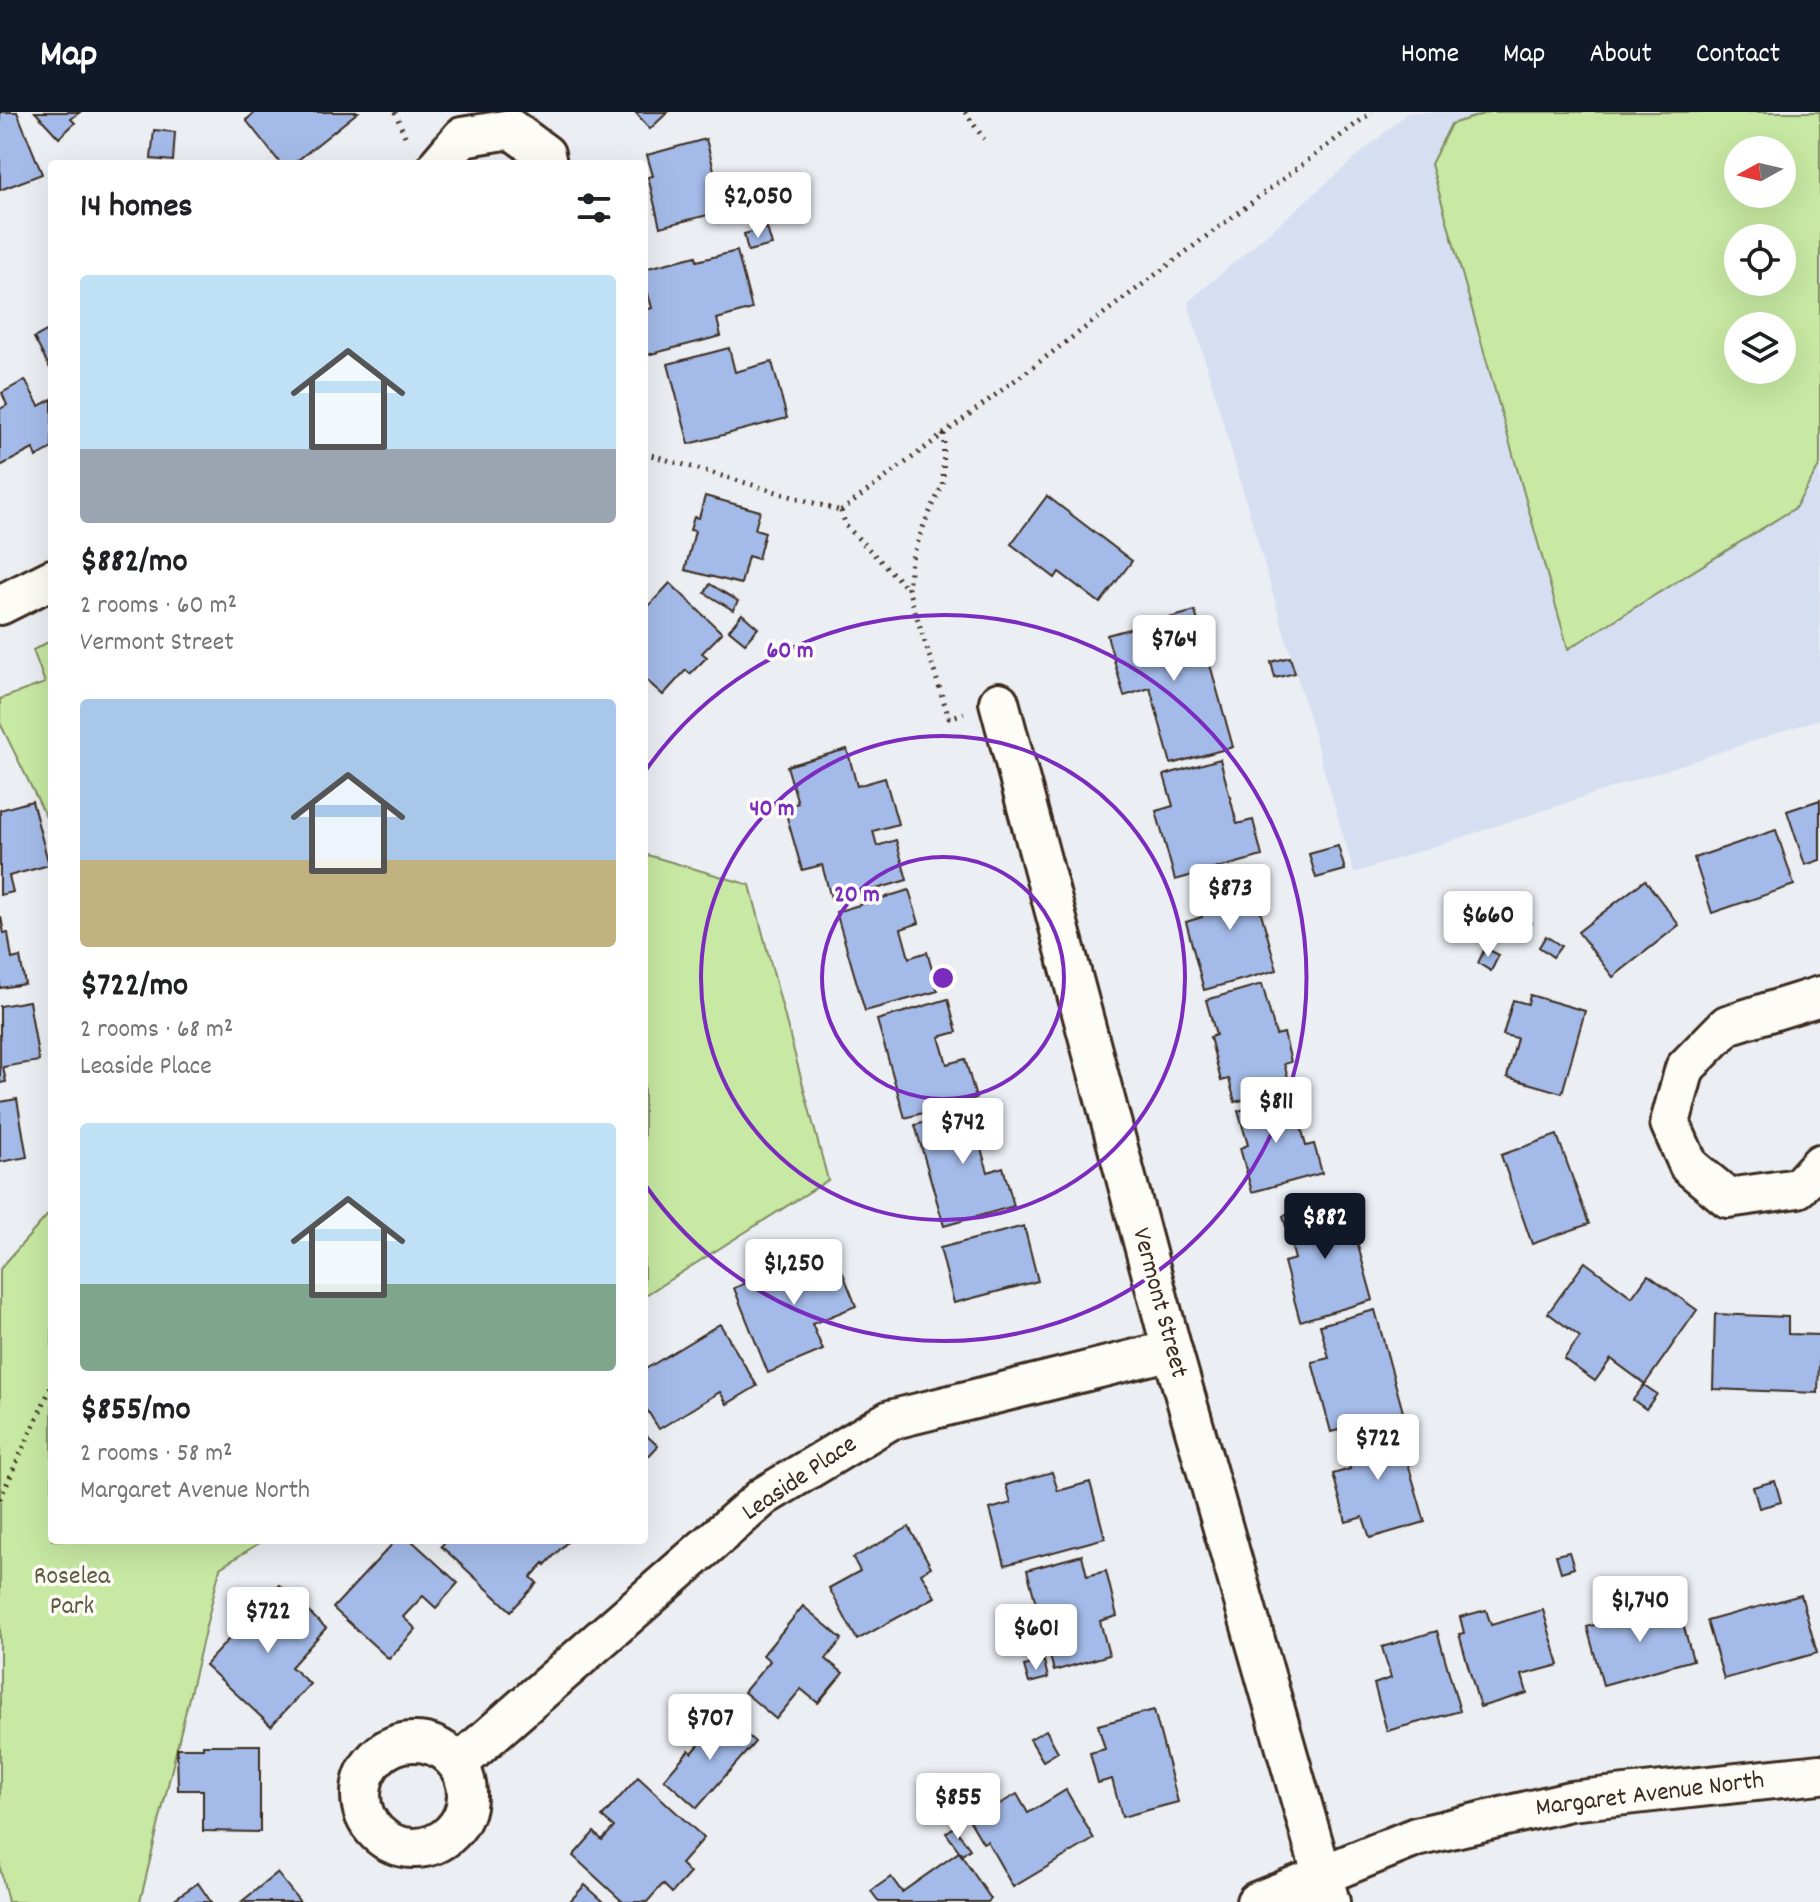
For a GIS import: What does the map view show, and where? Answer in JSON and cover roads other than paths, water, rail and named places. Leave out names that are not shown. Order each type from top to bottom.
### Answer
[{"type":"street","points":[[442,160],[462,137],[511,129],[545,154],[546,160]]},
{"type":"street","points":[[0,605],[48,581]]},
{"type":"street","name":"Vermont Street","points":[[999,702],[1172,1350],[1326,1888]]},
{"type":"street","points":[[1820,996],[1727,1025],[1685,1068],[1670,1123],[1689,1166],[1728,1198],[1798,1188],[1820,1164]]},
{"type":"street","name":"Leaside Place","points":[[458,1764],[764,1496],[890,1420],[1172,1350]]},
{"type":"street","name":"Margaret Avenue North","points":[[1256,1902],[1326,1888],[1416,1837],[1570,1801],[1820,1774]]},
{"type":"park label","name":"Roselea Park","points":[[72,1592]]}]
